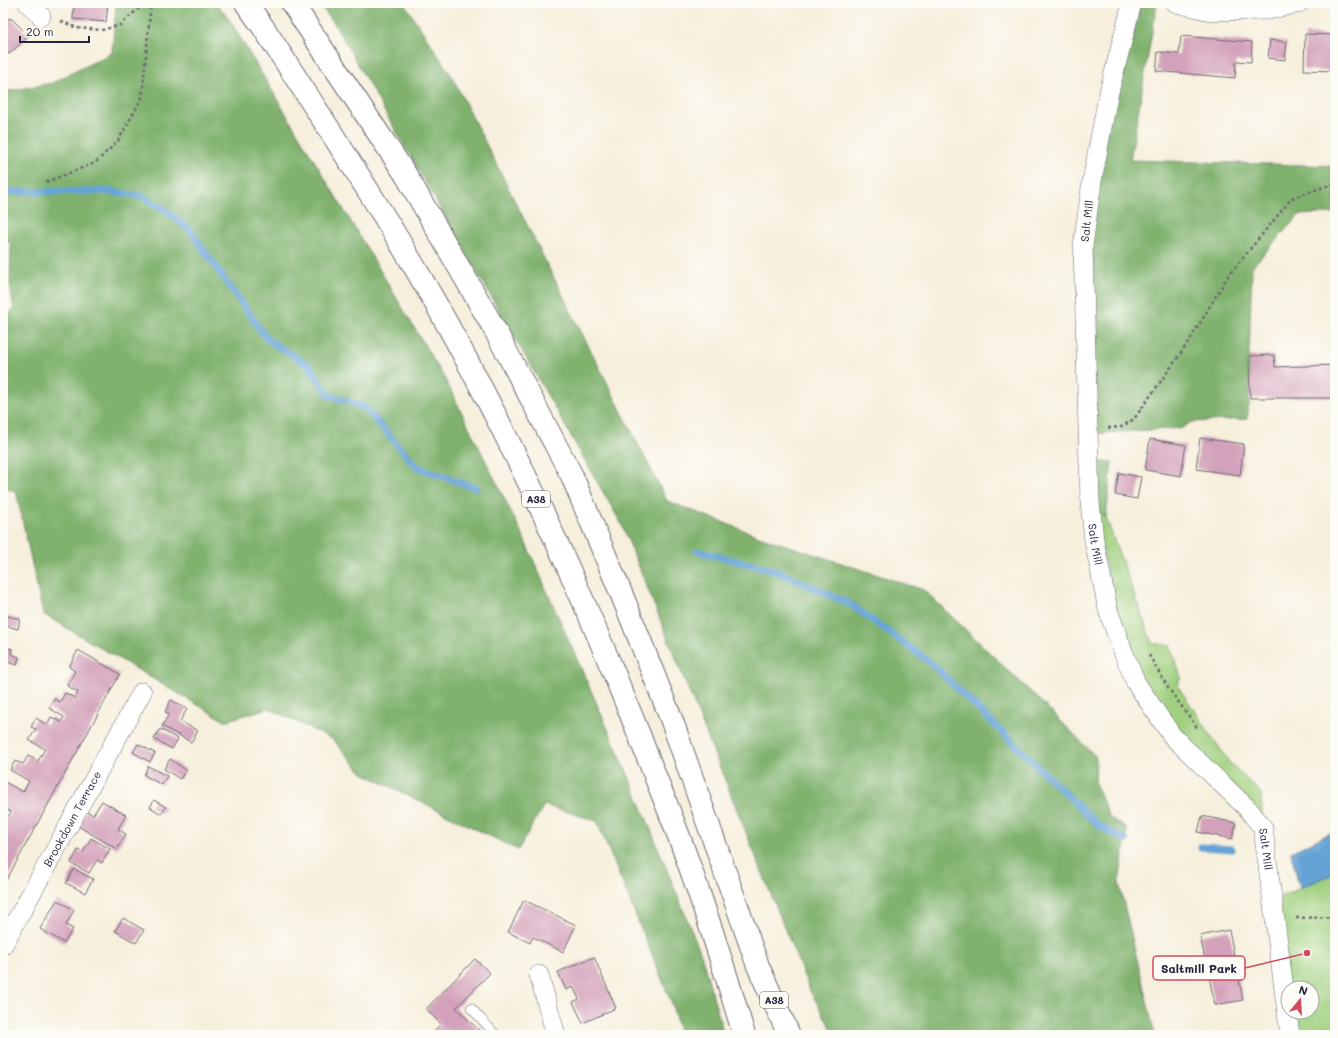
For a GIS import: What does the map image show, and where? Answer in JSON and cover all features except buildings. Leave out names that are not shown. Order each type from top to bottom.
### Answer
[{"type":"highway","name":"A38","points":[[246,3],[376,203],[436,304],[500,424],[547,520],[615,676],[678,836],[732,992],[744,1035]]},
{"type":"highway","name":"A38","points":[[292,3],[406,175],[495,330],[572,476],[626,605],[672,721],[758,966],[789,1035]]},
{"type":"street","name":"Salt Mill","points":[[1132,3],[1108,96],[1092,181],[1083,246],[1090,502],[1094,540],[1108,610],[1136,682],[1173,737],[1248,809],[1263,828],[1290,1035]]},
{"type":"street","points":[[1176,3],[1210,11],[1268,10],[1299,3]]},
{"type":"street","name":"Brookdown Terrace","points":[[3,945],[142,692]]},
{"type":"street","points":[[539,975],[556,1035]]},
{"type":"lane","points":[[471,1008],[496,1035]]},
{"type":"path","points":[[34,10],[78,28],[102,30],[120,25],[146,3]]},
{"type":"path","points":[[46,182],[95,163],[118,141],[142,98],[150,3]]},
{"type":"path","points":[[1121,427],[1134,419],[1188,343],[1228,276],[1292,198],[1335,183]]},
{"type":"path","points":[[1146,650],[1167,686],[1198,729]]},
{"type":"path","points":[[1275,918],[1335,918]]},
{"type":"green space","points":[[116,3],[216,3],[227,16],[446,381],[521,532],[636,793],[701,954],[724,1035],[680,1035],[672,1004],[597,821],[544,805],[518,850],[363,773],[332,739],[268,708],[225,721],[43,614],[16,491],[3,488],[3,322],[14,308],[10,285],[11,243],[3,241],[3,92],[52,83],[112,53]]},
{"type":"green space","points":[[318,3],[404,3],[451,75],[667,501],[764,538],[924,590],[1057,717],[1096,757],[1095,783],[1110,818],[1127,829],[1119,883],[1155,1035],[835,1035],[810,991],[622,525],[334,23]]},
{"type":"green space","points":[[1132,3],[1157,3],[1130,160],[1335,166],[1335,213],[1299,215],[1252,267],[1249,356],[1250,398],[1247,419],[1192,422],[1182,428],[1089,434],[1083,246]]},
{"type":"green space","points":[[1089,462],[1112,462],[1106,518],[1090,505]]},
{"type":"green space","points":[[1090,505],[1106,518],[1152,643],[1170,646],[1181,677],[1177,685],[1229,762],[1261,793],[1263,828],[1136,683]]},
{"type":"green space","points":[[1335,831],[1335,1035],[1290,1035],[1288,1020],[1320,1020],[1320,980],[1283,980],[1272,901],[1300,888],[1291,852]]},
{"type":"water","points":[[1335,831],[1335,873],[1300,888],[1291,852]]},
{"type":"waterway","points":[[3,192],[106,191],[142,196],[163,208],[189,229],[267,339],[309,366],[329,395],[364,407],[417,467],[476,488]]},
{"type":"waterway","points":[[697,551],[774,570],[850,604],[930,662],[1099,826],[1126,840]]},
{"type":"waterway","points":[[1201,847],[1232,849]]},
{"type":"place","name":"Saltmill Park","points":[[1307,953]]}]
